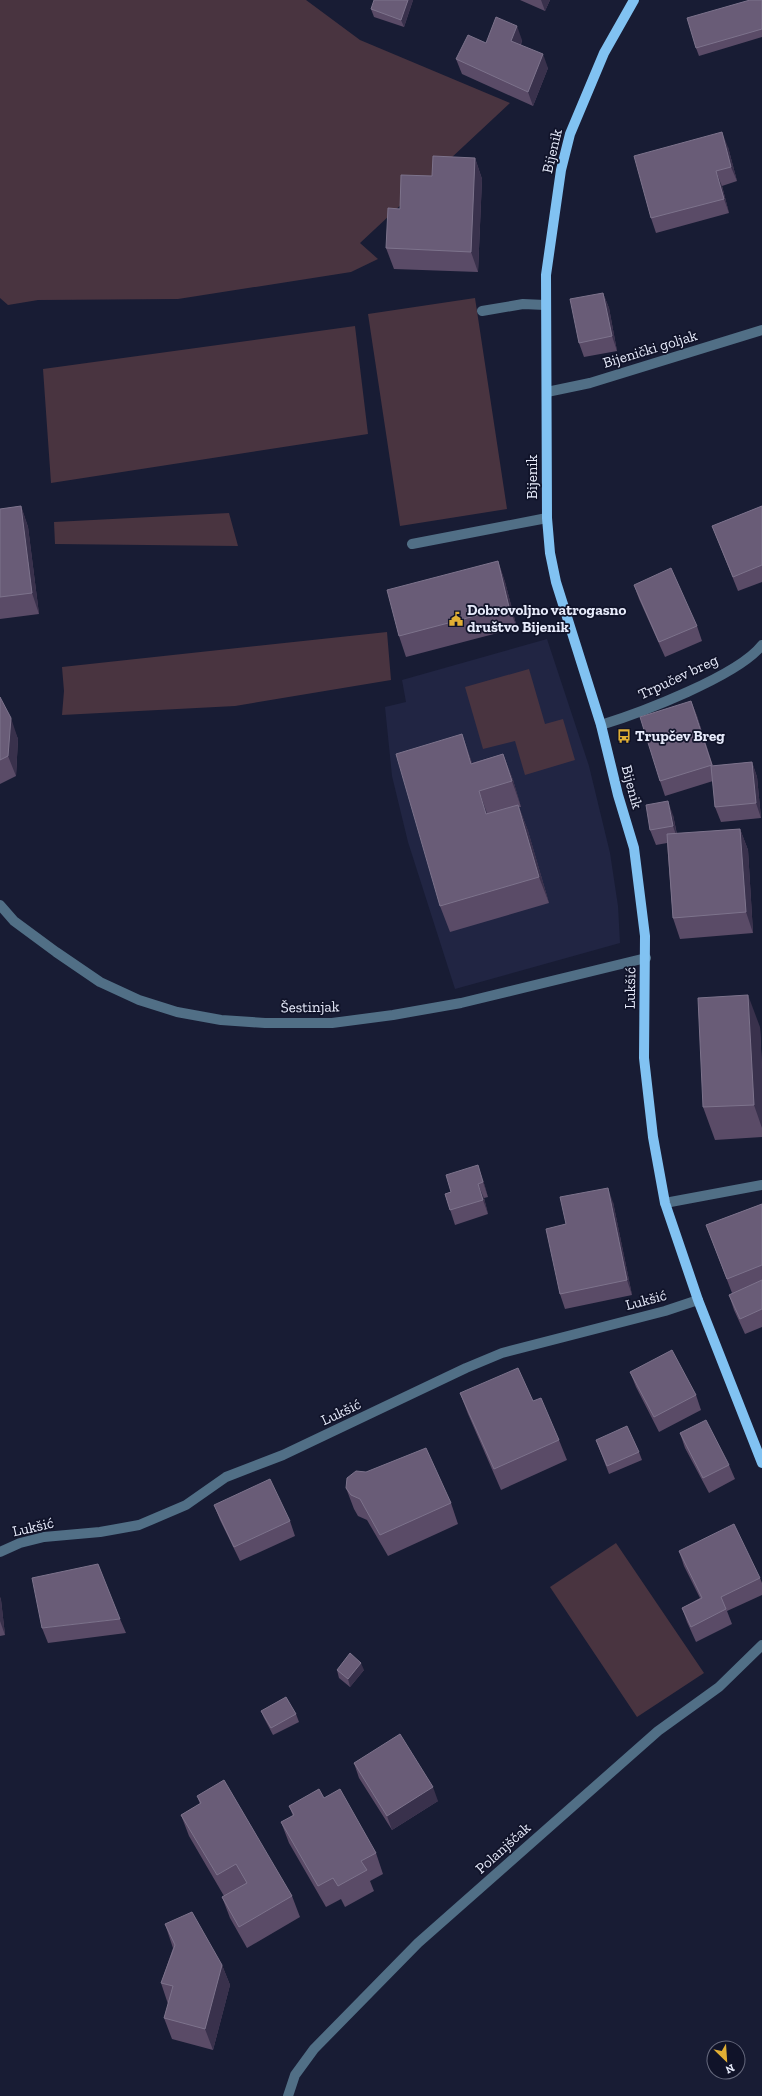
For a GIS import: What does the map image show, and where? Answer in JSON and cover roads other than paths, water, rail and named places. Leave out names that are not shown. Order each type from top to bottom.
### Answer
[{"type":"main road","name":"Bijenik","points":[[634,0],[604,53],[570,134],[562,170],[549,253],[545,305],[547,518],[550,553],[556,582],[601,725],[618,795],[634,848],[646,958]]},
{"type":"main road","name":"Lukšić","points":[[646,958],[644,1058],[653,1137],[665,1203],[698,1300],[762,1462]]},
{"type":"street","points":[[482,311],[523,304],[545,305]]},
{"type":"street","name":"Bijenički goljak","points":[[547,392],[590,383],[762,330]]},
{"type":"street","points":[[412,544],[547,518]]},
{"type":"street","name":"Trpučev breg","points":[[601,725],[652,707],[717,677],[761,649]]},
{"type":"street","name":"Šestinjak","points":[[0,905],[20,925],[100,982],[145,1002],[177,1012],[221,1020],[332,1024],[460,1003],[646,958]]},
{"type":"street","points":[[665,1203],[762,1185]]},
{"type":"street","name":"Lukšić","points":[[0,1552],[20,1543],[44,1537],[100,1532],[139,1525],[186,1505],[226,1477],[283,1455],[466,1368],[502,1353],[665,1311],[698,1300]]},
{"type":"street","name":"Polanjščak","points":[[288,2096],[295,2075],[314,2048],[418,1943],[658,1731],[719,1687],[762,1645]]},
{"type":"place","name":"Dobrovoljno vatrogasno društvo Bijenik","points":[[456,619]]},
{"type":"place","name":"Trupčev Breg","points":[[624,736]]}]
